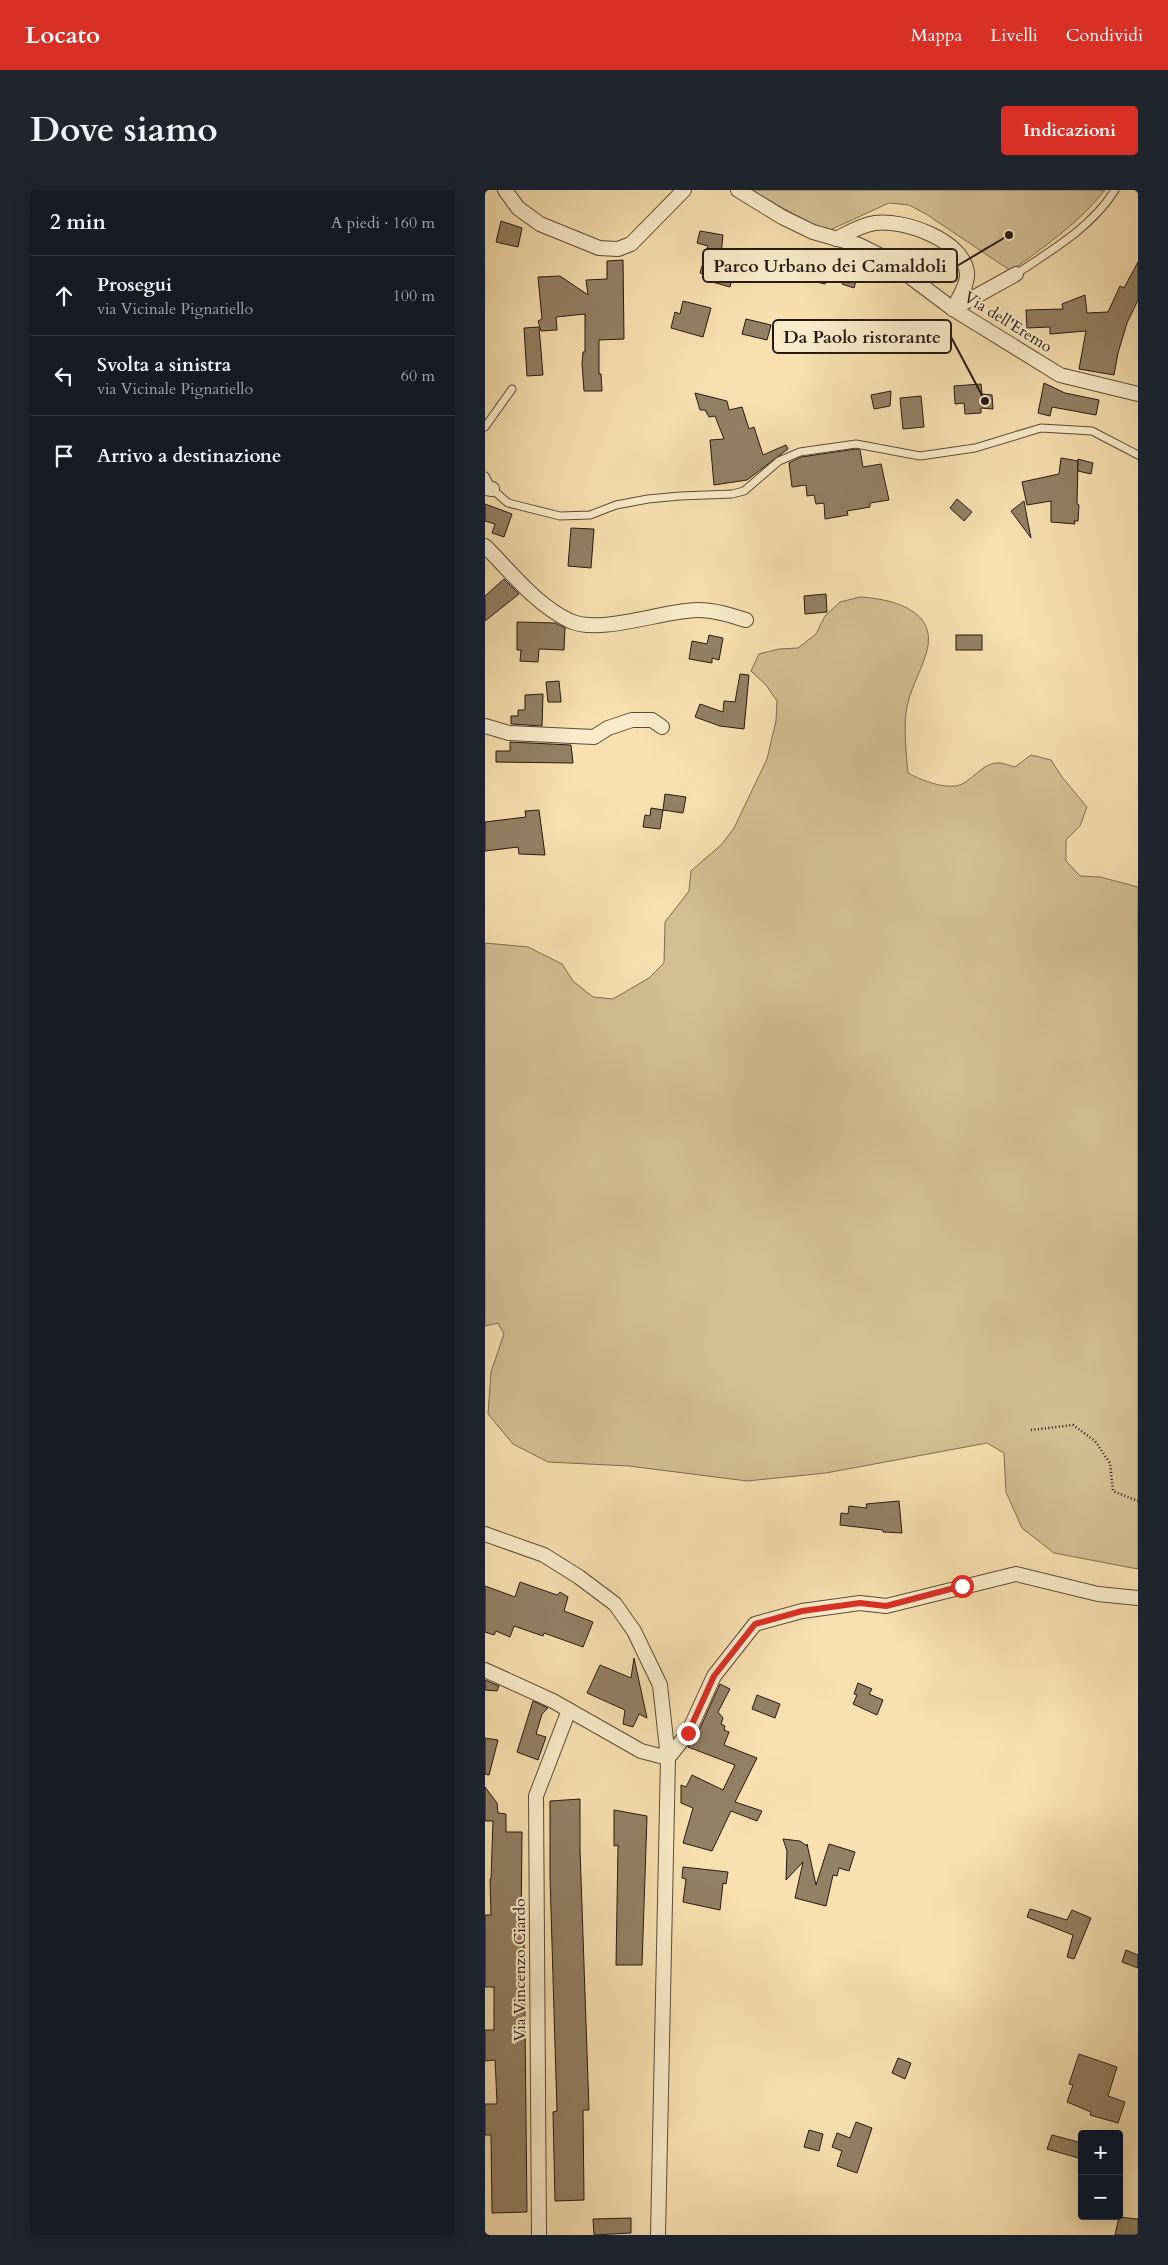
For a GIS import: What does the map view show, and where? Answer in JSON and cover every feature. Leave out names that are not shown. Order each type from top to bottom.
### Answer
[{"type":"street","points":[[505,190],[518,208],[540,224],[599,248],[618,249],[631,244],[684,190]]},
{"type":"street","name":"Via dell'Eremo","points":[[738,190],[782,217],[813,232],[836,240],[859,244],[885,258],[953,309],[1061,375],[1138,394]]},
{"type":"street","points":[[836,240],[863,226],[873,224],[911,226],[921,229],[952,248],[967,272],[966,282],[953,309]]},
{"type":"street","points":[[953,309],[1016,274]]},
{"type":"street","points":[[485,546],[535,599],[570,621],[585,626],[659,617],[696,610],[724,612],[746,620]]},
{"type":"street","points":[[485,726],[509,733],[595,737],[608,728],[632,720],[652,720],[661,727]]},
{"type":"street","points":[[485,1534],[544,1555],[579,1577],[615,1604],[634,1632],[660,1685],[668,1758],[658,2235]]},
{"type":"street","points":[[668,1758],[688,1733],[714,1676],[755,1624],[802,1611],[860,1603],[886,1606],[1016,1574],[1098,1594],[1138,1598]]},
{"type":"street","points":[[485,1670],[569,1710],[641,1751],[668,1758]]},
{"type":"street","name":"Via Vincenzo Ciardo","points":[[539,2235],[536,1796],[569,1710]]},
{"type":"lane","points":[[1016,274],[1086,225],[1107,203],[1115,190]]},
{"type":"lane","points":[[485,427],[512,389]]},
{"type":"lane","points":[[485,476],[489,489],[508,503],[560,516],[590,514],[616,505],[648,499],[732,494],[744,491],[779,461],[800,452],[856,444],[920,456],[975,448],[1041,428],[1092,431],[1138,455]]},
{"type":"path","points":[[1031,1430],[1073,1425],[1095,1441],[1110,1463],[1113,1491],[1138,1501]]},
{"type":"shaded area","points":[[750,190],[1105,190],[1073,224],[1011,271],[926,214],[909,205],[889,203],[830,230],[812,224]]},
{"type":"shaded area","points":[[860,597],[899,604],[920,617],[926,627],[928,639],[926,654],[906,712],[905,735],[908,773],[927,782],[951,786],[964,783],[983,768],[992,764],[1001,763],[1015,767],[1031,755],[1051,760],[1062,777],[1087,807],[1080,826],[1066,840],[1066,861],[1080,876],[1100,877],[1138,887],[1138,1569],[1054,1553],[1022,1528],[1006,1492],[1004,1453],[987,1443],[826,1473],[747,1481],[629,1466],[548,1462],[513,1444],[488,1414],[491,1372],[504,1334],[498,1323],[485,1326],[485,943],[528,947],[562,964],[573,981],[593,997],[613,999],[649,978],[664,963],[665,922],[689,891],[691,871],[722,844],[734,828],[767,759],[776,721],[777,701],[766,685],[751,671],[759,654],[779,649],[798,648],[816,634],[825,616],[840,602]]},
{"type":"building","points":[[501,221],[522,228],[518,247],[496,242]]},
{"type":"building","points":[[700,231],[723,235],[721,254],[742,260],[739,273],[734,271],[730,287],[709,281],[710,276],[700,273],[708,246],[697,243]]},
{"type":"building","points":[[851,256],[862,260],[854,288],[842,284]]},
{"type":"building","points":[[623,260],[624,339],[599,340],[599,374],[601,374],[602,391],[584,391],[582,363],[583,352],[585,352],[585,314],[556,317],[557,330],[541,331],[538,321],[542,319],[538,277],[560,276],[588,295],[586,280],[607,279],[607,261]]},
{"type":"building","points":[[1138,262],[1138,300],[1127,323],[1114,375],[1079,369],[1086,331],[1050,334],[1050,327],[1027,328],[1026,310],[1063,309],[1062,304],[1085,295],[1087,313],[1108,312],[1120,286],[1124,288]]},
{"type":"building","points":[[800,263],[829,271],[825,284],[796,277]]},
{"type":"building","points":[[683,301],[711,308],[703,337],[671,328],[675,312],[680,314]]},
{"type":"building","points":[[746,319],[771,325],[767,340],[742,334]]},
{"type":"building","points":[[539,327],[543,375],[527,376],[524,328]]},
{"type":"building","points":[[1044,383],[1065,393],[1099,400],[1096,415],[1052,407],[1050,416],[1038,413]]},
{"type":"building","points":[[981,384],[982,394],[992,395],[993,409],[981,408],[981,413],[965,414],[964,403],[955,404],[954,386]]},
{"type":"building","points":[[891,391],[890,406],[874,409],[871,395]]},
{"type":"building","points":[[695,393],[727,401],[729,410],[742,407],[749,429],[754,427],[763,455],[786,445],[788,449],[747,480],[714,485],[710,440],[724,439],[715,416],[709,417],[705,410],[700,410]]},
{"type":"building","points":[[921,396],[924,427],[903,429],[900,398]]},
{"type":"building","points":[[860,450],[863,467],[881,464],[889,500],[870,503],[870,507],[847,511],[848,515],[825,519],[824,503],[816,504],[814,495],[807,496],[806,485],[792,487],[789,463],[801,457]]},
{"type":"building","points":[[1061,458],[1078,461],[1077,504],[1079,505],[1078,521],[1074,521],[1075,524],[1051,522],[1051,501],[1027,505],[1022,482],[1059,474]]},
{"type":"building","points":[[1078,459],[1093,463],[1091,474],[1078,471]]},
{"type":"building","points":[[957,499],[972,512],[964,521],[950,508]]},
{"type":"building","points":[[1024,501],[1026,512],[1031,538],[1011,511]]},
{"type":"building","points":[[485,504],[512,514],[504,537],[492,533],[495,524],[485,521]]},
{"type":"building","points":[[571,528],[594,529],[591,568],[568,566]]},
{"type":"building","points":[[504,579],[519,594],[485,621],[485,596]]},
{"type":"building","points":[[826,594],[827,612],[805,614],[804,596]]},
{"type":"building","points":[[517,622],[555,623],[565,628],[564,650],[539,649],[538,662],[520,661],[521,650],[517,650]]},
{"type":"building","points":[[709,635],[723,638],[719,660],[712,658],[712,663],[689,659],[692,641],[707,644]]},
{"type":"building","points":[[956,635],[982,635],[982,650],[956,650]]},
{"type":"building","points":[[740,674],[749,675],[744,729],[720,726],[695,717],[700,704],[723,712],[724,701],[735,702]]},
{"type":"building","points":[[559,681],[561,702],[548,702],[546,682]]},
{"type":"building","points":[[543,694],[542,726],[511,724],[511,716],[518,716],[518,710],[525,710],[525,695]]},
{"type":"building","points":[[510,742],[571,745],[573,763],[496,762],[496,751],[510,751]]},
{"type":"building","points":[[665,794],[686,797],[683,813],[663,810]]},
{"type":"building","points":[[651,808],[663,810],[660,829],[643,827],[645,815],[650,816]]},
{"type":"building","points":[[539,810],[545,855],[519,854],[518,847],[485,851],[485,822],[526,817],[525,811]]},
{"type":"building","points":[[899,1501],[902,1533],[840,1525],[841,1513],[848,1514],[849,1506],[867,1508],[866,1504]]},
{"type":"building","points":[[520,1582],[557,1595],[560,1592],[568,1597],[564,1611],[593,1622],[583,1647],[544,1633],[543,1636],[514,1626],[510,1637],[496,1631],[494,1635],[485,1632],[485,1586],[515,1597]]},
{"type":"building","points":[[634,1658],[647,1718],[639,1714],[633,1727],[623,1724],[625,1710],[587,1693],[600,1665],[631,1678]]},
{"type":"building","points":[[485,1680],[499,1686],[497,1691],[485,1690]]},
{"type":"building","points":[[858,1683],[872,1689],[869,1694],[883,1700],[877,1715],[853,1704],[857,1695],[854,1694]]},
{"type":"building","points":[[720,1684],[730,1689],[718,1712],[723,1718],[721,1724],[725,1726],[724,1730],[729,1732],[724,1745],[757,1758],[735,1802],[762,1811],[757,1821],[731,1811],[712,1851],[683,1843],[693,1808],[681,1803],[681,1785],[686,1787],[692,1775],[723,1790],[735,1765],[688,1747],[696,1737]]},
{"type":"building","points":[[757,1695],[780,1704],[775,1718],[752,1709]]},
{"type":"building","points":[[533,1701],[548,1708],[542,1714],[536,1734],[546,1737],[538,1760],[517,1752]]},
{"type":"building","points":[[485,1738],[498,1740],[489,1775],[485,1774]]},
{"type":"building","points":[[485,1787],[497,1803],[498,1813],[506,1814],[506,1832],[522,1832],[521,1929],[524,1930],[527,2212],[492,2213],[491,2135],[485,2135],[485,2104],[497,2104],[495,2060],[485,2061],[485,2030],[494,2030],[494,1987],[485,1987],[485,1915],[491,1915],[490,1879],[493,1821],[485,1821]]},
{"type":"building","points":[[580,1799],[589,2110],[583,2110],[584,2200],[555,2201],[553,2112],[557,2111],[550,1877],[550,1801]]},
{"type":"building","points":[[614,1810],[647,1816],[642,1965],[616,1965],[618,1845],[614,1846]]},
{"type":"building","points":[[783,1839],[800,1841],[807,1846],[807,1844],[816,1885],[829,1844],[855,1852],[849,1871],[839,1868],[837,1876],[833,1875],[826,1906],[795,1898],[803,1862],[786,1880],[787,1851]]},
{"type":"building","points":[[683,1867],[728,1872],[726,1884],[723,1883],[720,1910],[683,1902],[686,1879],[682,1878]]},
{"type":"building","points":[[1030,1909],[1067,1920],[1072,1910],[1091,1918],[1074,1959],[1067,1957],[1073,1935],[1027,1917]]},
{"type":"building","points":[[1126,1950],[1138,1955],[1138,1968],[1122,1962]]},
{"type":"building","points":[[1079,2054],[1117,2067],[1108,2096],[1125,2102],[1118,2123],[1090,2115],[1091,2112],[1067,2102],[1073,2085],[1069,2084]]},
{"type":"building","points":[[898,2058],[911,2063],[905,2079],[892,2073]]},
{"type":"building","points":[[856,2122],[872,2128],[857,2173],[837,2166],[842,2151],[832,2147],[837,2133],[850,2138]]},
{"type":"building","points":[[809,2130],[823,2134],[819,2151],[804,2147]]},
{"type":"building","points":[[1052,2135],[1078,2142],[1078,2158],[1047,2149]]},
{"type":"building","points":[[1123,2217],[1138,2219],[1138,2235],[1115,2235],[1118,2220],[1123,2220]]},
{"type":"building","points":[[631,2218],[631,2233],[594,2235],[593,2219]]},
{"type":"place","name":"Parco Urbano dei Camaldoli","points":[[1009,235]]},
{"type":"place","name":"Da Paolo ristorante","points":[[985,401]]},
{"type":"route","points":[[688,1733],[714,1676],[755,1624],[802,1611],[860,1603],[886,1606],[962,1586]]}]
